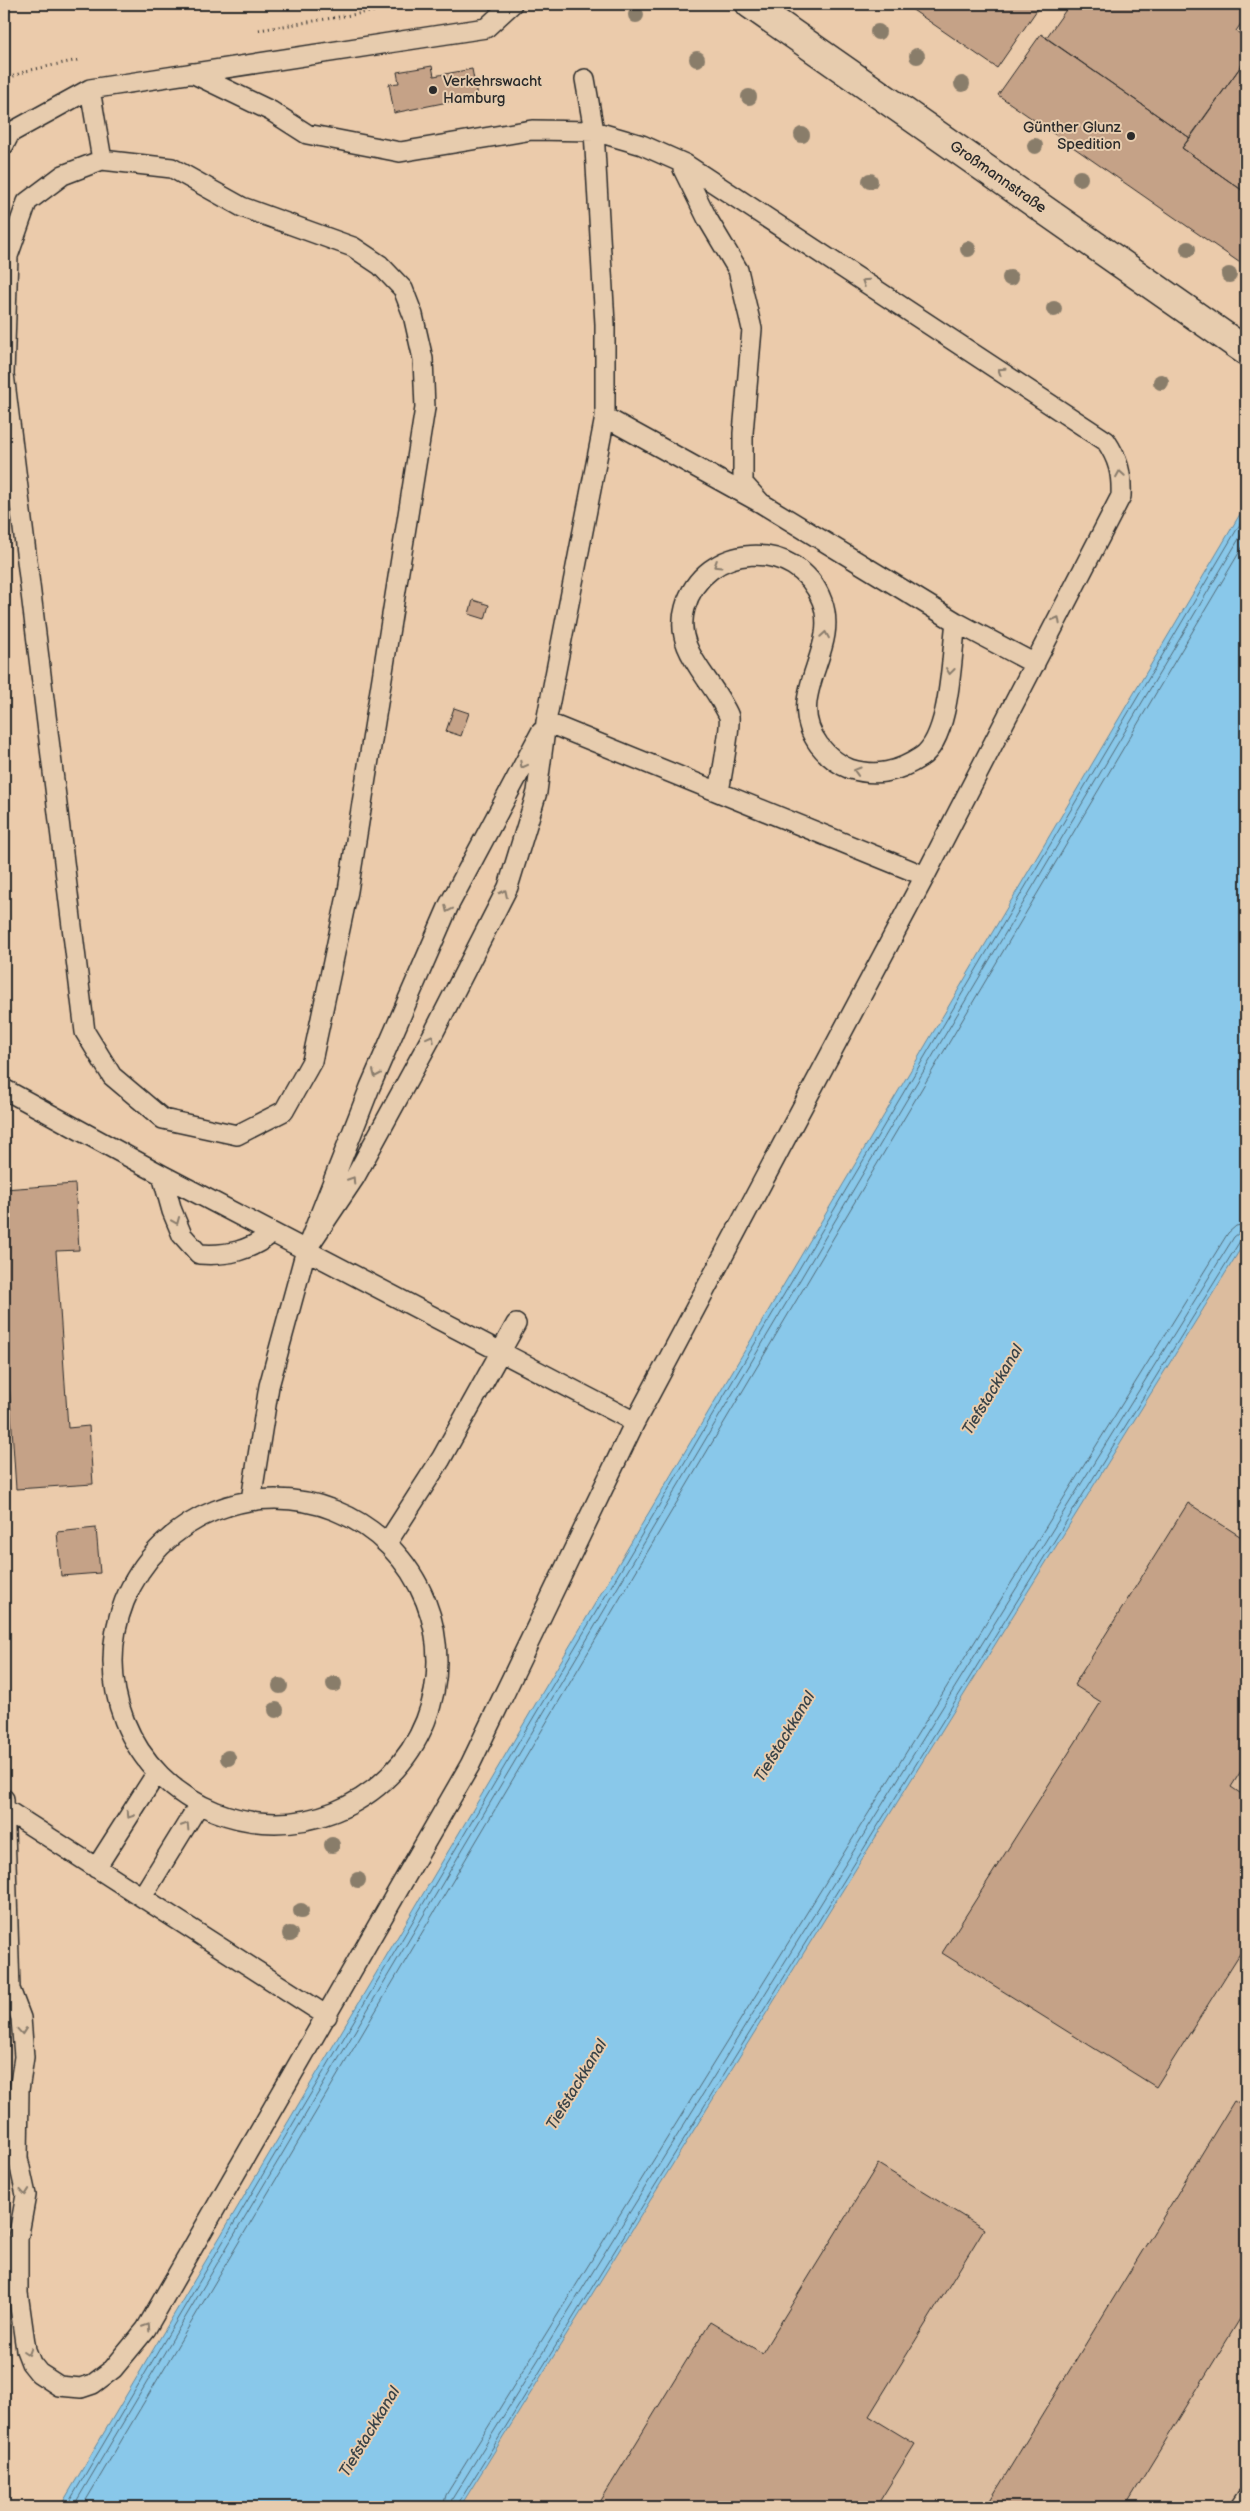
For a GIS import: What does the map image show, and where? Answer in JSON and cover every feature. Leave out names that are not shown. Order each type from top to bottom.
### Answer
[{"type":"main road","name":"Großmannstraße","points":[[750,4],[1246,351]]},
{"type":"lane","points":[[4,145],[10,133],[90,89],[486,28],[512,4]]},
{"type":"lane","points":[[4,1804],[10,1989],[21,2018],[24,2057],[19,2090],[18,2158],[26,2195],[18,2238],[18,2293],[26,2350],[31,2364],[49,2381],[70,2388],[93,2384],[113,2369],[146,2329],[470,1764],[635,1422],[925,876],[1121,496],[1122,476],[1117,457],[1106,441],[685,164],[642,145],[594,131],[532,130],[400,152],[307,134],[271,111],[192,73]]},
{"type":"lane","points":[[306,1250],[359,1168],[432,1036],[508,886],[537,792],[546,722],[605,417],[605,324],[594,131],[585,79]]},
{"type":"lane","points":[[90,89],[102,160]]},
{"type":"lane","points":[[102,160],[172,168],[242,207],[353,247],[380,265],[404,288],[423,359],[425,408],[348,891],[312,1061],[284,1111],[238,1135],[163,1119],[112,1076],[85,1032],[4,374],[4,320],[8,256],[27,202],[63,175],[102,160]]},
{"type":"lane","points":[[685,164],[683,169],[707,218],[738,270],[752,329],[743,433],[743,483],[761,502]]},
{"type":"lane","points":[[605,417],[761,502],[956,622],[1035,664]]},
{"type":"lane","points":[[719,792],[729,718],[710,681],[695,665],[686,646],[683,627],[685,608],[692,590],[704,574],[721,562],[742,554],[762,554],[781,559],[799,569],[814,584],[822,601],[826,620],[825,638],[805,699],[807,720],[814,738],[825,752],[847,768],[866,773],[885,773],[906,767],[924,754],[937,740],[944,721],[956,622]]},
{"type":"lane","points":[[546,722],[925,876]]},
{"type":"lane","points":[[250,1500],[269,1386],[306,1250],[370,1087],[449,905],[546,722]]},
{"type":"lane","points":[[4,1089],[162,1175],[635,1422]]},
{"type":"lane","points":[[162,1175],[172,1211],[182,1236],[199,1254],[219,1255],[235,1252],[258,1244],[272,1233]]},
{"type":"lane","points":[[387,1543],[442,1460],[516,1324]]},
{"type":"lane","points":[[287,1498],[324,1506],[358,1521],[387,1543],[416,1580],[434,1623],[438,1669],[429,1715],[408,1757],[375,1790],[335,1814],[289,1824],[280,1824],[242,1821],[198,1806],[176,1792],[156,1774],[127,1732],[112,1684],[114,1633],[130,1585],[160,1544],[202,1515],[250,1500],[287,1498]]},
{"type":"lane","points":[[96,1868],[156,1774]]},
{"type":"lane","points":[[4,1804],[96,1868],[327,2016]]},
{"type":"lane","points":[[142,1898],[198,1806]]},
{"type":"lane","points":[[1240,2507],[1246,2498]]},
{"type":"shaded area","points":[[1246,1240],[1246,2507],[460,2507]]},
{"type":"water","name":"Tiefstackkanal","points":[[1246,504],[1246,1240],[460,2507],[60,2507]]},
{"type":"building","points":[[904,4],[1041,4],[997,68]]},
{"type":"building","points":[[1070,4],[1246,4],[1246,16],[1236,31],[1246,38],[1246,59],[1190,138],[1046,38]]},
{"type":"building","points":[[1041,34],[1190,138],[1182,148],[1246,193],[1246,267],[998,95]]},
{"type":"building","points":[[1246,59],[1246,193],[1182,148]]},
{"type":"building","name":"Verkehrswacht Hamburg","points":[[432,66],[434,76],[472,69],[477,96],[394,113],[389,84],[399,83],[397,72]]},
{"type":"building","points":[[473,600],[489,605],[485,619],[469,614]]},
{"type":"building","points":[[454,708],[469,713],[461,736],[446,731]]},
{"type":"building","points":[[75,1184],[79,1250],[56,1251],[68,1428],[89,1426],[93,1484],[16,1489],[4,1306],[4,1189]]},
{"type":"building","points":[[1188,1503],[1246,1540],[1246,1763],[1231,1787],[1246,1797],[1246,1944],[1156,2087],[942,1953],[1101,1702],[1074,1685]]},
{"type":"building","points":[[96,1528],[100,1573],[61,1576],[57,1532]]},
{"type":"building","points":[[1234,2101],[1246,2108],[1246,2309],[1125,2507],[986,2507]]},
{"type":"building","points":[[878,2164],[984,2229],[869,2416],[915,2444],[876,2507],[597,2507],[710,2322],[762,2353]]},
{"type":"place","name":"Verkehrswacht Hamburg","points":[[433,90]]},
{"type":"place","name":"Günther Glunz Spedition","points":[[1131,136]]}]
